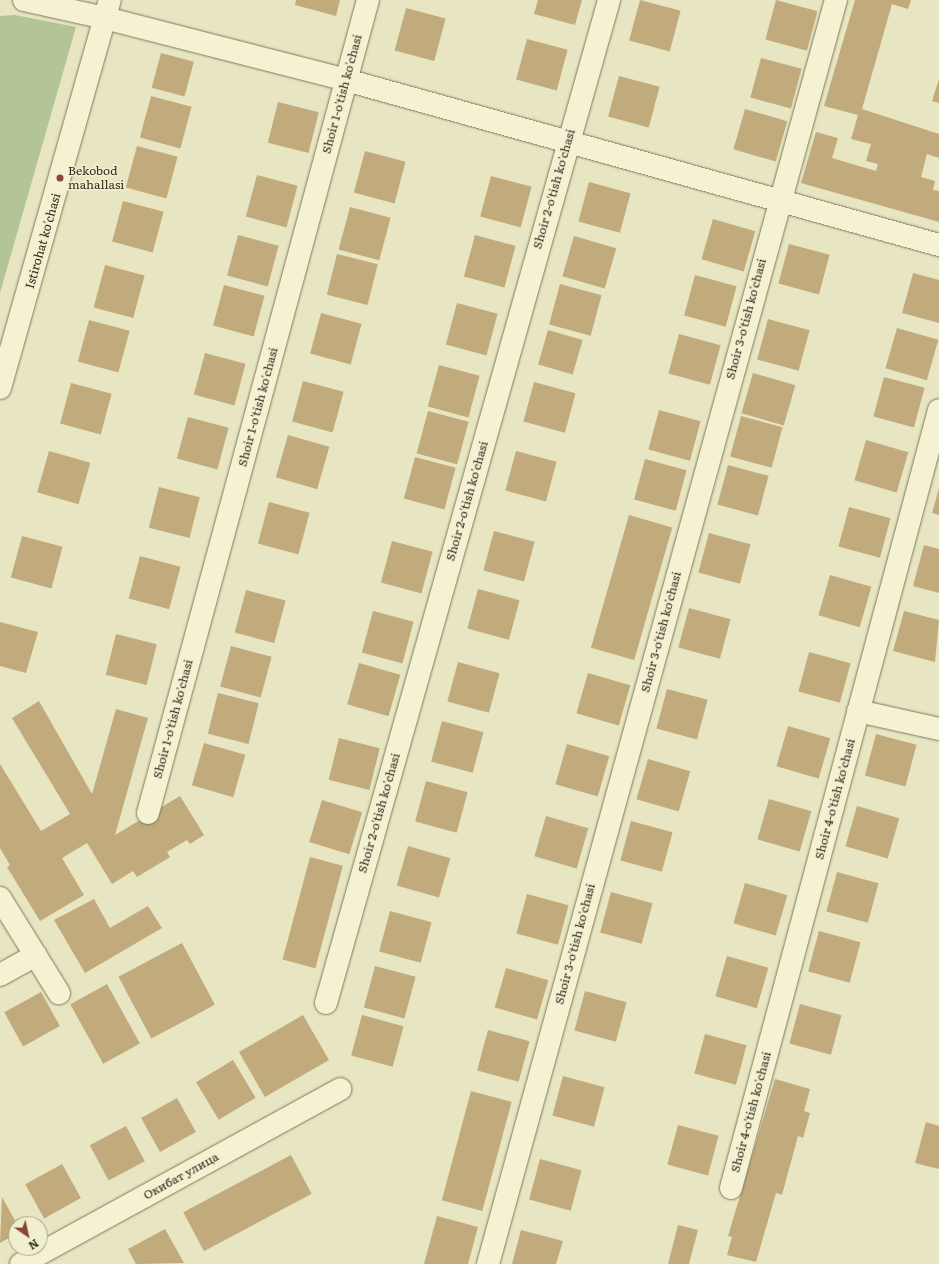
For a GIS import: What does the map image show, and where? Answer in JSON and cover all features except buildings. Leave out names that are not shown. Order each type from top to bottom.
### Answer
[{"type":"street","points":[[24,0],[107,9],[346,80],[567,143],[939,245]]},
{"type":"street","name":"Shoir 1-o'tish ko'chasi","points":[[148,813],[368,0]]},
{"type":"street","name":"Shoir 2-o'tish ko'chasi","points":[[326,1003],[567,143],[609,0]]},
{"type":"street","name":"Shoir 3-o'tish ko'chasi","points":[[488,1264],[778,202],[836,0]]},
{"type":"street","name":"Istirohat ko'chasi","points":[[0,388],[6,345],[107,9]]},
{"type":"street","name":"Shoir 4-o'tish ko'chasi","points":[[731,1188],[939,410]]},
{"type":"street","points":[[858,711],[939,729]]},
{"type":"street","points":[[0,898],[60,993]]},
{"type":"street","points":[[0,975],[36,955]]},
{"type":"street","name":"Окибат улица","points":[[22,1264],[340,1089]]},
{"type":"green space","points":[[15,15],[76,27],[0,293],[0,16]]},
{"type":"place","name":"Bekobod mahallasi","points":[[60,178]]}]
